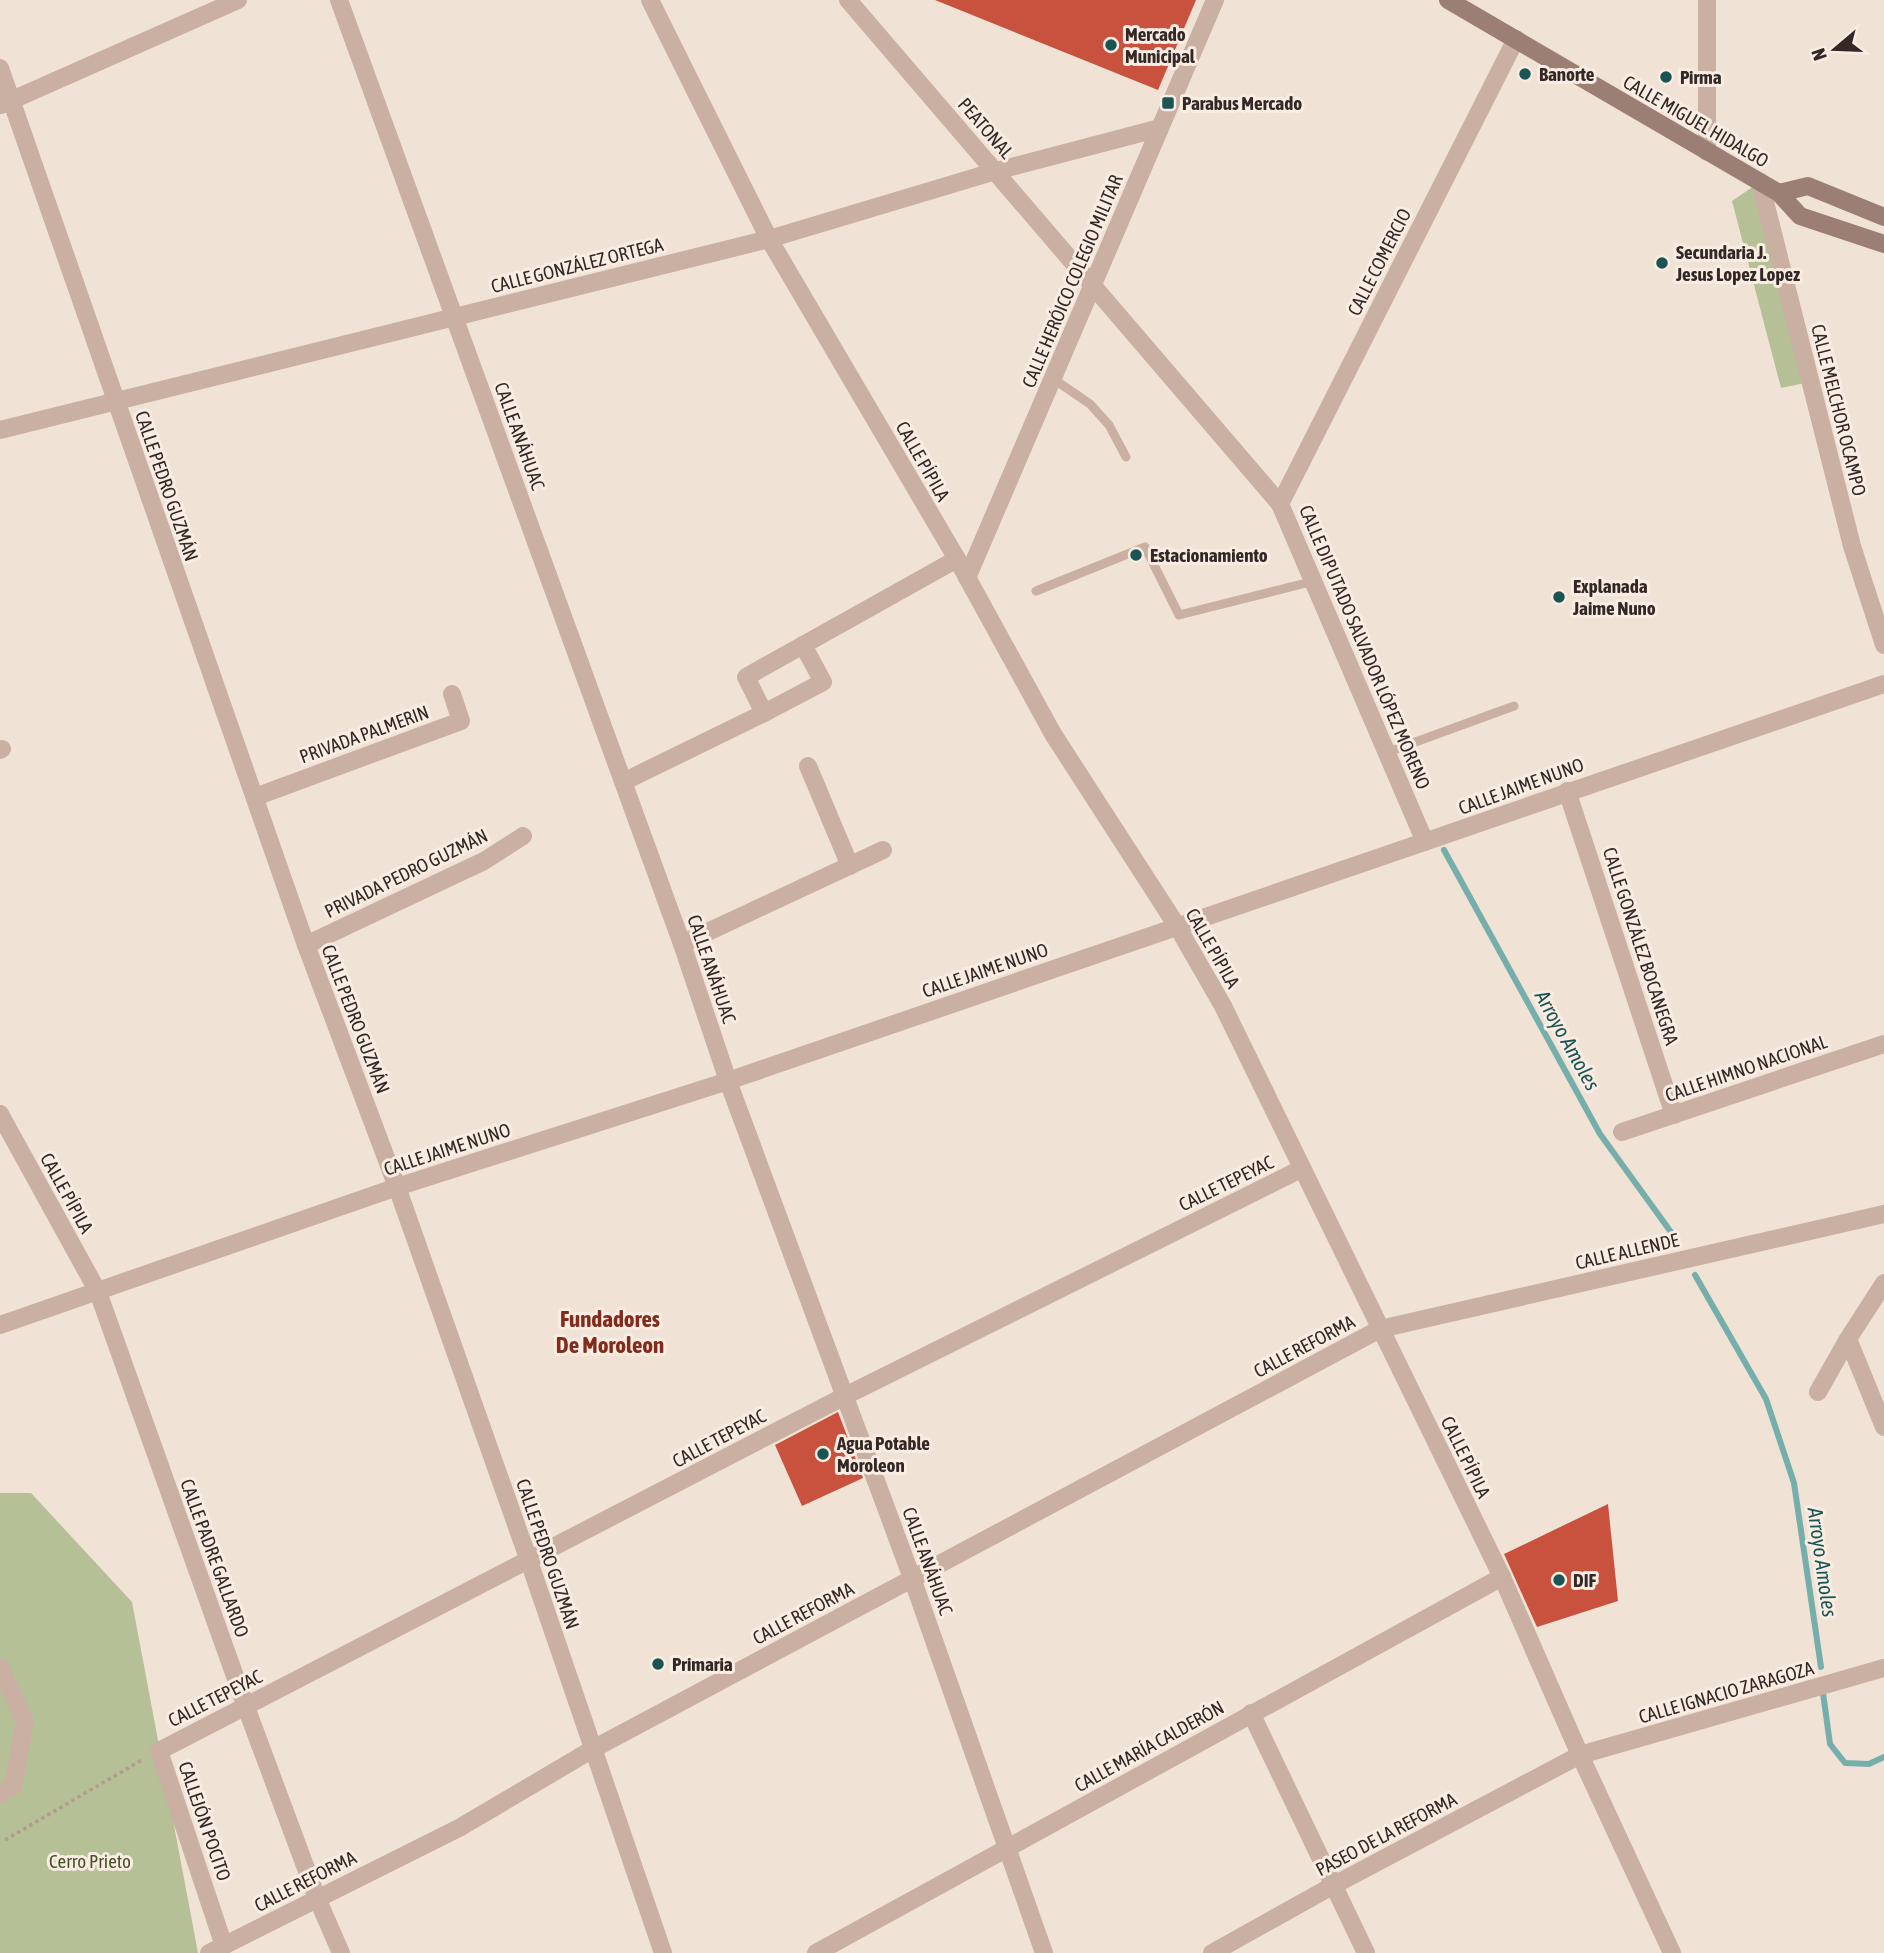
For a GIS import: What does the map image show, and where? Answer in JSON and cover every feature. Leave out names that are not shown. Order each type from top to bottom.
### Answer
[{"type":"street","points":[[0,68],[6,103],[238,0]]},
{"type":"street","name":"CALLE ANÁHUAC","points":[[339,0],[682,944],[728,1081],[912,1578],[1044,1953]]},
{"type":"street","name":"CALLE PÍPILA","points":[[650,0],[769,239],[957,559],[1053,734],[1177,926],[1223,1006],[1502,1577],[1580,1755],[1672,1953]]},
{"type":"street","name":"PEATONAL","points":[[848,0],[1092,283]]},
{"type":"street","name":"CALLE HERÓICO COLEGIO MILITAR","points":[[967,578],[1216,0]]},
{"type":"street","name":"CALLE MIGUEL HIDALGO","points":[[1448,0],[1779,193],[1800,216],[1884,244]]},
{"type":"street","points":[[1707,0],[1707,152]]},
{"type":"street","name":"CALLE COMERCIO","points":[[1280,504],[1516,39]]},
{"type":"street","name":"CALLE PEDRO GUZMÁN","points":[[6,103],[306,945],[397,1187],[663,1953]]},
{"type":"street","name":"CALLE GONZÁLEZ ORTEGA","points":[[0,430],[769,239],[996,171],[1160,128]]},
{"type":"street","name":"CALLE MELCHOR OCAMPO","points":[[1759,182],[1852,546],[1883,641]]},
{"type":"street","name":"CALLE MIGUEL HIDALGO","points":[[1779,193],[1808,186],[1884,217]]},
{"type":"street","name":"CALLE DIPUTADO SALVADOR LÓPEZ MORENO","points":[[1092,283],[1280,504],[1425,842]]},
{"type":"street","points":[[764,713],[746,677],[957,559]]},
{"type":"street","points":[[623,782],[823,682],[803,645]]},
{"type":"street","name":"CALLE JAIME NUNO","points":[[0,1325],[397,1187],[728,1081],[1884,684]]},
{"type":"street","name":"PRIVADA PALMERIN","points":[[254,797],[461,721],[452,694]]},
{"type":"street","points":[[808,766],[850,866]]},
{"type":"street","name":"CALLE GONZÁLEZ BOCANEGRA","points":[[1567,791],[1674,1115]]},
{"type":"street","name":"PRIVADA PEDRO GUZMÁN","points":[[306,945],[484,861],[523,836]]},
{"type":"street","points":[[682,944],[883,850]]},
{"type":"street","name":"CALLE HIMNO NACIONAL","points":[[1622,1132],[1884,1044]]},
{"type":"street","name":"CALLE PÍPILA","points":[[0,1114],[98,1292]]},
{"type":"street","name":"CALLE TEPEYAC","points":[[159,1751],[845,1396],[1301,1168]]},
{"type":"street","name":"CALLE ALLENDE","points":[[1380,1329],[1884,1214]]},
{"type":"street","points":[[1818,1392],[1884,1283]]},
{"type":"street","name":"CALLE PADRE GALLARDO","points":[[98,1292],[246,1707],[317,1898],[341,1953]]},
{"type":"street","name":"CALLE REFORMA","points":[[217,1949],[459,1828],[593,1749],[1380,1329]]},
{"type":"street","points":[[1848,1339],[1884,1427]]},
{"type":"street","name":"CALLE MARÍA CALDERÓN","points":[[816,1953],[1502,1577]]},
{"type":"street","points":[[0,1668],[25,1721],[13,1786],[0,1794]]},
{"type":"street","name":"CALLE IGNACIO ZARAGOZA","points":[[1580,1755],[1884,1668]]},
{"type":"street","points":[[1251,1713],[1366,1953]]},
{"type":"street","name":"CALLEJÓN POCITO","points":[[159,1751],[217,1949]]},
{"type":"street","name":"PASEO DE LA REFORMA","points":[[1212,1953],[1580,1755]]},
{"type":"lane","points":[[1052,379],[1097,411],[1109,425],[1126,457]]},
{"type":"lane","points":[[1035,591],[1145,547],[1179,615],[1314,582]]},
{"type":"lane","points":[[1388,752],[1514,706]]},
{"type":"path","points":[[5,1840],[159,1751]]},
{"type":"green space","points":[[1760,182],[1810,382],[1781,388],[1732,201]]},
{"type":"green space","name":"Cerro Prieto","points":[[0,1493],[31,1493],[132,1602],[198,1953],[0,1953]]},
{"type":"building","name":"Mercado Municipal","points":[[935,0],[1196,0],[1158,90]]},
{"type":"building","name":"Agua Potable Moroleon","points":[[838,1412],[863,1478],[802,1506],[775,1445]]},
{"type":"building","name":"DIF","points":[[1608,1504],[1618,1601],[1537,1627],[1504,1554]]},
{"type":"waterway","name":"Arroyo Amoles","points":[[1444,850],[1600,1134],[1676,1239]]},
{"type":"waterway","name":"Arroyo Amoles","points":[[1695,1275],[1766,1399],[1794,1483],[1821,1667]]},
{"type":"waterway","name":"Arroyo Amoles","points":[[1823,1693],[1830,1744],[1845,1763],[1869,1764],[1884,1757]]},
{"type":"place","name":"Mercado Municipal","points":[[1111,45]]},
{"type":"place","name":"Banorte","points":[[1525,74]]},
{"type":"place","name":"Pirma","points":[[1666,77]]},
{"type":"place","name":"Parabus Mercado","points":[[1168,103]]},
{"type":"place","name":"Secundaria J. Jesus Lopez Lopez","points":[[1662,263]]},
{"type":"place","name":"Estacionamiento","points":[[1136,555]]},
{"type":"place","name":"Explanada Jaime Nuno","points":[[1559,597]]},
{"type":"place","name":"Agua Potable Moroleon","points":[[823,1454]]},
{"type":"place","name":"DIF","points":[[1559,1580]]},
{"type":"place","name":"Primaria","points":[[658,1664]]},
{"type":"district","name":"Fundadores De Moroleon","points":[[610,1332]]}]
